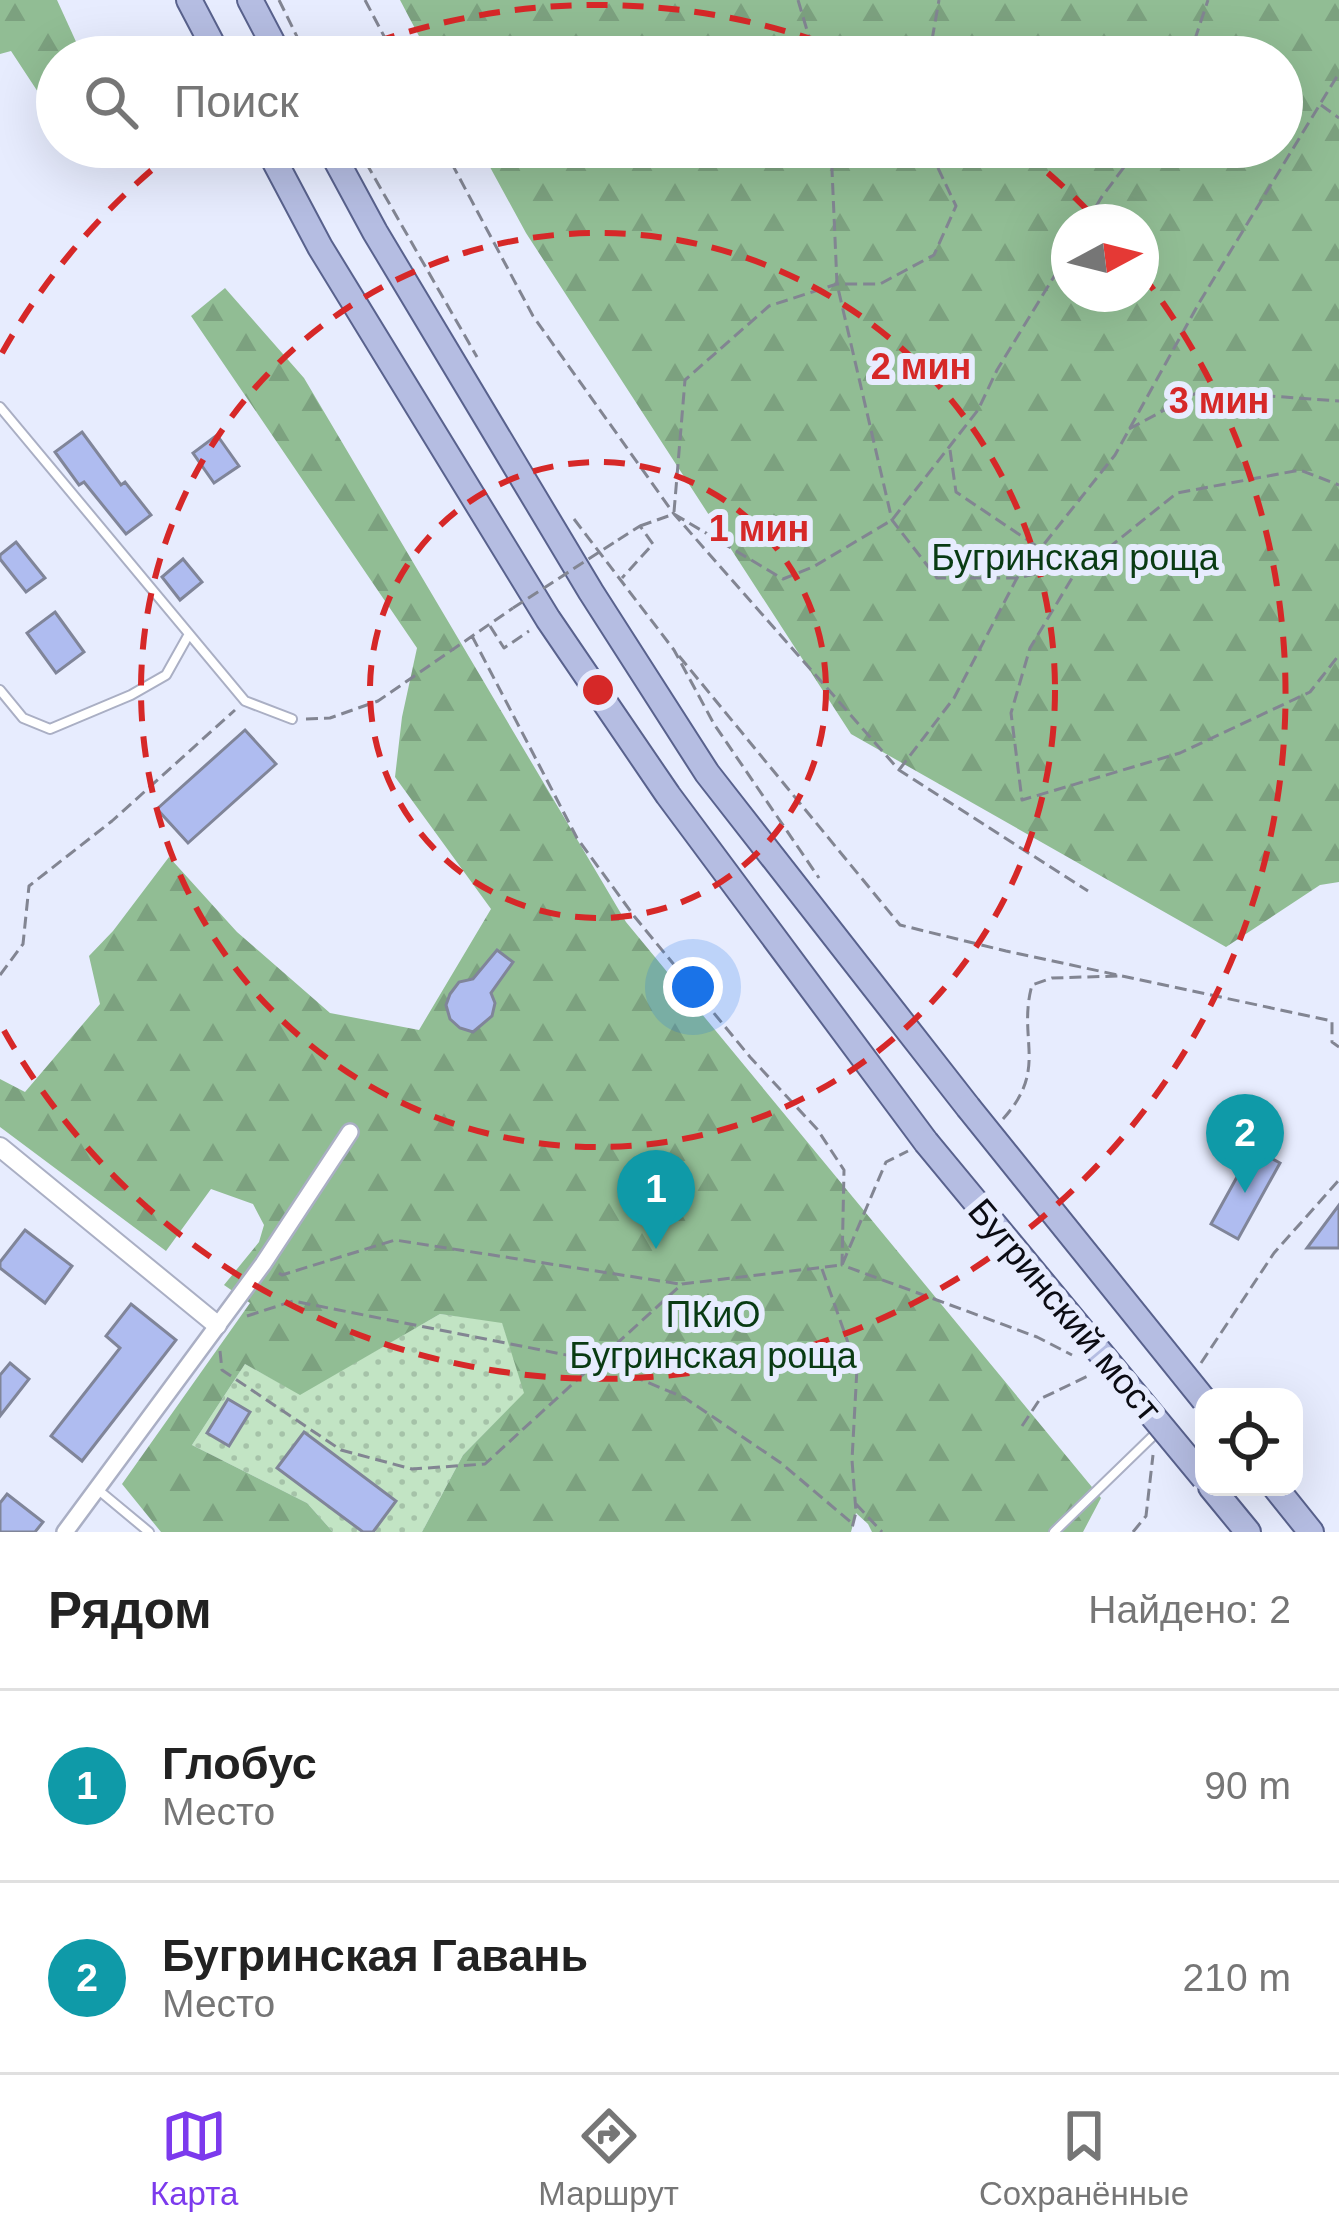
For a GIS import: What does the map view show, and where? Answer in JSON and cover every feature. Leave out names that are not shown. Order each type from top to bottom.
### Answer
[{"type":"main road","points":[[189,0],[208,36]]},
{"type":"main road","points":[[250,0],[269,36]]},
{"type":"main road","name":"Бугринский мост","points":[[278,168],[320,247],[548,619],[668,795],[926,1142],[1195,1467]]},
{"type":"main road","points":[[340,168],[591,592],[707,773],[1195,1389]]},
{"type":"main road","points":[[1219,1496],[1249,1532]]},
{"type":"main road","points":[[1282,1496],[1311,1532]]},
{"type":"street","points":[[65,1532],[263,1264],[350,1132]]},
{"type":"street","points":[[0,1147],[217,1325]]},
{"type":"lane","points":[[0,407],[245,701],[292,719]]},
{"type":"lane","points":[[0,690],[23,718],[50,729],[131,695],[166,674],[189,634]]},
{"type":"lane","points":[[1054,1532],[1155,1433]]},
{"type":"lane","points":[[96,1488],[149,1532]]},
{"type":"path","points":[[279,0],[297,36]]},
{"type":"path","points":[[365,0],[384,36]]},
{"type":"path","points":[[797,0],[808,36]]},
{"type":"path","points":[[933,36],[939,0]]},
{"type":"path","points":[[1196,36],[1208,0]]},
{"type":"path","points":[[1303,134],[1339,73]]},
{"type":"path","points":[[1321,105],[1339,118]]},
{"type":"path","points":[[369,168],[476,354]]},
{"type":"path","points":[[454,168],[533,316],[674,514],[899,770],[1088,891]]},
{"type":"path","points":[[832,168],[837,284],[892,520],[938,578],[1017,578],[1092,561],[1177,493],[1300,470],[1339,485]]},
{"type":"path","points":[[674,514],[685,380],[769,306],[837,284],[880,284],[934,255],[956,206],[938,168]]},
{"type":"path","points":[[1098,204],[1123,168]]},
{"type":"path","points":[[899,770],[954,698],[1017,578],[1114,454],[1199,302],[1282,168]]},
{"type":"path","points":[[674,514],[784,579],[892,520],[978,410],[1051,282]]},
{"type":"path","points":[[1129,429],[1200,391],[1339,401]]},
{"type":"path","points":[[950,448],[956,492],[1040,548]]},
{"type":"path","points":[[292,719],[330,718],[378,701],[640,526],[674,514]]},
{"type":"path","points":[[571,515],[674,650],[900,925],[1332,1021]]},
{"type":"path","points":[[621,579],[653,544],[640,526]]},
{"type":"path","points":[[1081,563],[1030,648],[1011,713],[1022,800],[1180,753],[1310,692],[1339,655]]},
{"type":"path","points":[[489,624],[504,648],[548,619]]},
{"type":"path","points":[[472,636],[577,838],[736,1040],[818,1129],[844,1170],[842,1265]]},
{"type":"path","points":[[674,650],[714,724],[818,877]]},
{"type":"path","points":[[0,975],[22,944],[29,886],[112,821],[245,701]]},
{"type":"path","points":[[998,1124],[1024,1090],[1031,1062],[1026,1005],[1032,986],[1052,978],[1127,975]]},
{"type":"path","points":[[1339,1013],[1332,1021],[1332,1042],[1339,1047]]},
{"type":"path","points":[[842,1265],[886,1162],[926,1142]]},
{"type":"path","points":[[1203,1361],[1274,1253],[1339,1180]]},
{"type":"path","points":[[263,1264],[282,1275],[395,1240],[682,1285],[842,1265],[1037,1337]]},
{"type":"path","points":[[822,1268],[857,1368],[851,1532]]},
{"type":"path","points":[[682,1285],[597,1361],[485,1464],[412,1469],[341,1450],[222,1370],[217,1325],[293,1301],[597,1361],[685,1398],[781,1463],[853,1524]]},
{"type":"path","points":[[1022,1426],[1040,1399],[1101,1370]]},
{"type":"path","points":[[1132,1532],[1146,1516],[1155,1433]]},
{"type":"path","points":[[855,1502],[882,1532]]},
{"type":"green space","points":[[0,0],[57,0],[73,36],[36,36],[36,89],[11,51],[0,54]]},
{"type":"green space","name":"Бугринская роща","points":[[400,0],[1339,0],[1339,882],[1320,885],[1226,947],[851,734],[526,233],[490,168],[1303,168],[1303,36],[419,36]]},
{"type":"green space","name":"ПКиО Бугринская роща","points":[[225,288],[304,378],[626,922],[1101,1498],[1083,1532],[872,1532],[856,1513],[851,1532],[422,1532],[463,1455],[524,1393],[502,1323],[440,1314],[300,1395],[245,1364],[192,1445],[307,1503],[333,1532],[161,1532],[122,1484],[250,1303],[224,1285],[259,1242],[264,1225],[253,1204],[211,1189],[166,1251],[0,1127],[0,1079],[25,1092],[100,1004],[89,956],[169,857],[237,932],[330,1013],[419,1030],[491,909],[395,777],[417,648],[191,316]]},
{"type":"green space","points":[[440,1314],[502,1322],[525,1393],[463,1455],[422,1532],[333,1532],[307,1503],[192,1445],[245,1364],[300,1394]]},
{"type":"building","points":[[82,432],[121,485],[125,482],[151,515],[126,534],[55,452]]},
{"type":"building","points":[[217,435],[239,466],[214,483],[193,453]]},
{"type":"building","points":[[16,542],[45,578],[26,592],[0,559]]},
{"type":"building","points":[[183,559],[202,582],[180,600],[162,577]]},
{"type":"building","points":[[55,612],[84,652],[56,673],[27,633]]},
{"type":"building","points":[[245,730],[276,764],[188,843],[157,809]]},
{"type":"building","points":[[497,950],[513,962],[491,993],[492,1016],[473,1032],[460,1028],[450,1019],[446,1005],[450,994],[459,982],[473,979]]},
{"type":"building","points":[[1253,1148],[1280,1163],[1238,1239],[1211,1224]]},
{"type":"building","points":[[1339,1205],[1339,1248],[1307,1248]]},
{"type":"building","points":[[25,1230],[72,1266],[45,1303],[0,1268]]},
{"type":"building","points":[[131,1304],[176,1340],[82,1461],[51,1436],[120,1348],[106,1336]]},
{"type":"building","points":[[10,1363],[29,1379],[0,1416],[0,1375]]},
{"type":"building","points":[[228,1399],[250,1412],[229,1446],[207,1433]]},
{"type":"building","points":[[304,1432],[396,1501],[373,1532],[363,1532],[277,1468]]},
{"type":"building","points":[[7,1494],[43,1522],[35,1532],[0,1532],[0,1503]]},
{"type":"place","name":"Бугринская Гавань","points":[[1245,1193]]},
{"type":"place","name":"Глобус","points":[[656,1249]]}]
